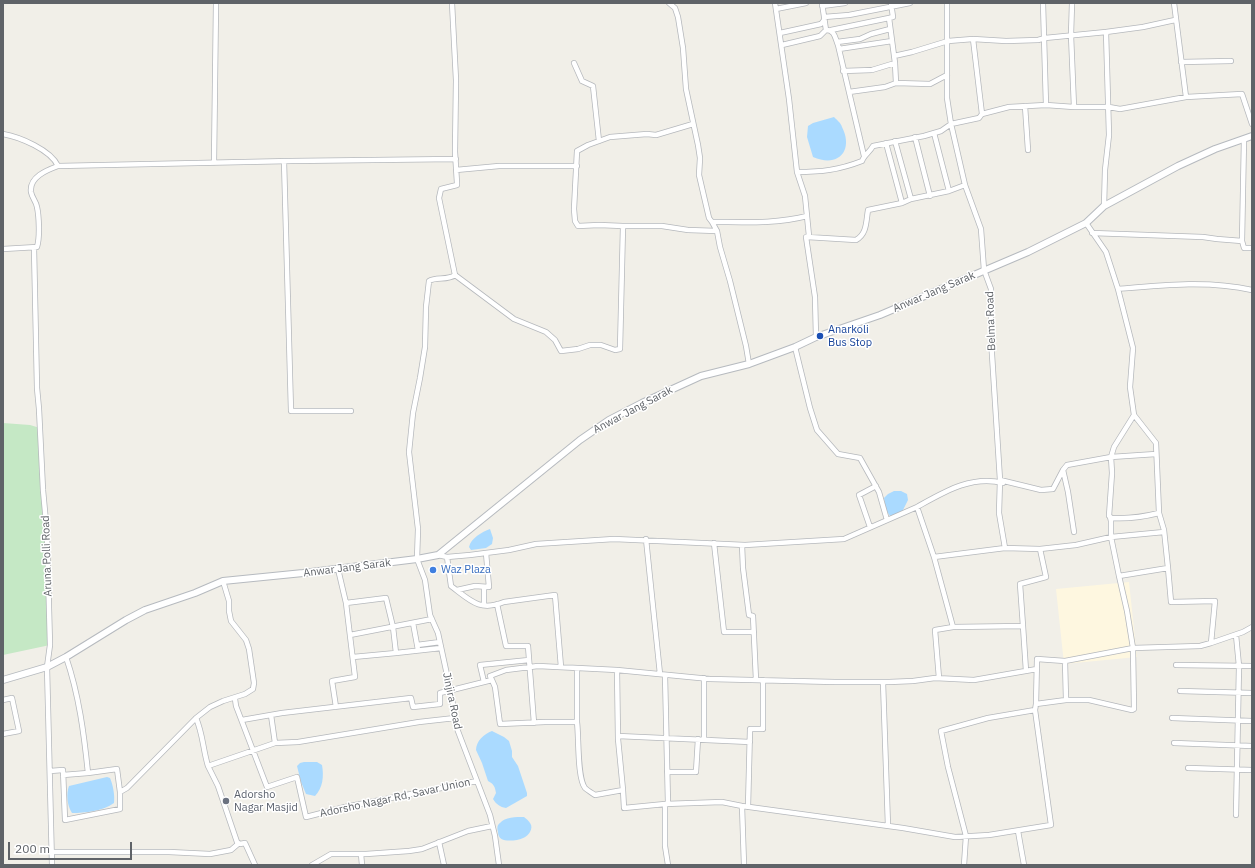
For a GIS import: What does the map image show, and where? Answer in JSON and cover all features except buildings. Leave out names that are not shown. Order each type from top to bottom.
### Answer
[{"type":"main road","name":"Anwar Jang Sarak","points":[[3,680],[47,667],[66,658],[145,610],[195,593],[223,581],[338,569],[438,555],[580,440],[609,420],[642,403],[701,376],[749,364],[795,347],[816,337],[880,315],[1028,252],[1086,223],[1104,206],[1178,166],[1252,136]]},
{"type":"street","points":[[214,163],[216,3]]},
{"type":"street","points":[[452,3],[456,80],[457,185],[441,189],[439,198],[455,275],[514,319],[546,332],[555,340],[561,351],[578,349],[590,345],[602,346],[615,350],[620,349],[622,226]]},
{"type":"street","points":[[668,3],[675,8],[678,17],[683,48],[686,89],[700,158],[699,175],[709,218],[717,231],[749,364]]},
{"type":"street","points":[[775,3],[789,99],[796,172],[805,196],[809,236],[806,237],[815,297],[816,337]]},
{"type":"street","points":[[776,10],[806,3]]},
{"type":"street","points":[[845,3],[822,5],[824,19],[829,30],[834,33],[839,49],[864,156]]},
{"type":"street","points":[[780,33],[821,24],[824,19],[891,5],[910,3]]},
{"type":"street","name":"Belma Road","points":[[947,3],[947,98],[951,124],[966,185],[981,229],[984,270],[991,289],[991,339],[1000,480],[999,513],[1004,548]]},
{"type":"street","points":[[1043,3],[1046,105]]},
{"type":"street","points":[[1072,3],[1071,35],[1074,107]]},
{"type":"street","points":[[1174,3],[1186,97]]},
{"type":"street","points":[[782,45],[820,36],[829,30],[893,18],[891,5]]},
{"type":"street","points":[[889,18],[896,83]]},
{"type":"street","points":[[894,56],[948,41],[974,39],[1012,41],[1038,40],[1143,27],[1175,20]]},
{"type":"street","points":[[837,42],[860,39],[870,34],[890,30]]},
{"type":"street","points":[[1104,206],[1105,170],[1109,135],[1106,32]]},
{"type":"street","points":[[974,39],[982,114]]},
{"type":"street","points":[[839,49],[892,41]]},
{"type":"street","points":[[1181,62],[1231,61]]},
{"type":"street","points":[[843,71],[872,70],[895,63]]},
{"type":"street","points":[[574,64],[582,81],[593,86],[594,109],[599,141]]},
{"type":"street","points":[[849,92],[885,87],[896,83],[930,84],[947,76]]},
{"type":"street","points":[[796,172],[819,172],[848,167],[862,161],[864,156],[873,146],[915,138],[941,131],[951,124],[979,118],[982,114],[1009,106],[1046,105],[1109,107],[1120,109],[1186,97],[1242,94],[1252,124]]},
{"type":"street","points":[[1026,106],[1028,150]]},
{"type":"street","points":[[694,124],[656,135],[647,134],[610,137],[588,145],[577,151],[574,209],[576,223],[578,226],[662,226],[717,231]]},
{"type":"street","points":[[934,133],[949,191]]},
{"type":"street","points":[[3,134],[15,136],[48,154],[56,161],[58,166],[456,159]]},
{"type":"street","points":[[915,138],[930,196]]},
{"type":"street","points":[[1244,139],[1242,241],[1244,248],[1252,248]]},
{"type":"street","points":[[895,141],[911,199]]},
{"type":"street","points":[[886,143],[902,203]]},
{"type":"street","points":[[284,161],[291,411],[351,411]]},
{"type":"street","name":"Aruna Polli Road","points":[[52,865],[53,852],[47,667],[50,646],[47,533],[37,388],[34,248],[38,246],[38,208],[31,194],[32,185],[37,177],[45,170],[58,166]]},
{"type":"street","points":[[456,170],[499,166],[577,166]]},
{"type":"street","points":[[806,237],[856,240],[861,237],[864,232],[868,210],[902,203],[911,199],[930,196],[966,185]]},
{"type":"street","points":[[712,222],[782,221],[807,216]]},
{"type":"street","points":[[1086,223],[1106,252],[1118,289],[1132,348],[1130,387],[1134,415],[1156,443],[1159,513],[1164,532],[1171,602],[1215,601],[1211,643]]},
{"type":"street","points":[[1092,233],[1203,236],[1242,241]]},
{"type":"street","points":[[3,249],[34,248]]},
{"type":"street","name":"Jinjira Road","points":[[455,275],[451,278],[430,279],[428,285],[425,347],[413,413],[409,452],[418,529],[418,559],[425,580],[432,619],[438,633],[456,726],[490,815],[499,865]]},
{"type":"street","points":[[1118,289],[1172,284],[1233,286],[1252,290]]},
{"type":"street","points":[[795,347],[817,430],[838,454],[860,458],[876,486],[887,520]]},
{"type":"street","points":[[1036,704],[1066,700],[1090,700],[1126,709],[1134,709],[1133,648],[1127,611],[1111,537],[1111,521],[1109,516],[1112,473],[1111,457],[1114,447],[1134,415]]},
{"type":"street","points":[[1000,480],[1041,490],[1047,490],[1053,488],[1063,470],[1069,464],[1111,457],[1156,454]]},
{"type":"street","points":[[1063,470],[1074,532]]},
{"type":"street","points":[[438,555],[448,557],[509,550],[536,544],[614,539],[742,545],[844,539],[917,507],[960,485],[987,480],[1004,483],[1000,480]]},
{"type":"street","points":[[870,527],[859,495],[876,486]]},
{"type":"street","points":[[917,507],[934,556],[953,627]]},
{"type":"street","points":[[1109,516],[1112,518],[1125,518],[1147,516],[1159,513]]},
{"type":"street","points":[[934,556],[1004,548],[1040,548],[1076,545],[1111,537],[1164,532]]},
{"type":"street","points":[[646,540],[662,674],[667,772],[665,846],[668,865]]},
{"type":"street","points":[[714,543],[724,632],[754,632]]},
{"type":"street","points":[[742,545],[743,568],[749,615],[753,616],[756,680]]},
{"type":"street","points":[[1026,671],[1020,584],[1046,577],[1040,548]]},
{"type":"street","points":[[457,590],[475,586],[490,587],[486,553]]},
{"type":"street","points":[[448,557],[451,586],[477,605],[497,604],[555,595],[561,667]]},
{"type":"street","points":[[1119,576],[1168,568]]},
{"type":"street","points":[[336,707],[332,682],[354,677],[346,603],[338,569]]},
{"type":"street","points":[[120,792],[128,788],[196,718],[210,707],[229,699],[235,699],[253,689],[254,683],[249,650],[246,640],[231,621],[229,601],[223,581]]},
{"type":"street","points":[[484,587],[484,605]]},
{"type":"street","points":[[346,603],[386,598],[393,627],[396,653]]},
{"type":"street","points":[[497,604],[506,646],[528,646],[534,723]]},
{"type":"street","points":[[350,635],[432,619]]},
{"type":"street","points":[[413,623],[418,650]]},
{"type":"street","points":[[939,678],[935,630],[953,627],[1023,626]]},
{"type":"street","points":[[617,670],[618,736],[624,808],[666,804],[722,802],[954,837],[989,835],[1051,825],[1035,710],[1037,659],[1065,661],[1133,648],[1200,646],[1236,635],[1252,627]]},
{"type":"street","points":[[1236,635],[1239,666],[1236,815]]},
{"type":"street","points":[[417,645],[440,642]]},
{"type":"street","points":[[353,657],[441,648]]},
{"type":"street","points":[[66,658],[73,677],[84,733],[88,773]]},
{"type":"street","points":[[484,682],[480,665],[529,660]]},
{"type":"street","points":[[1065,661],[1066,700]]},
{"type":"street","points":[[1176,665],[1252,666]]},
{"type":"street","points":[[576,722],[500,724],[495,687],[490,676],[506,670],[538,666],[617,670],[704,678],[883,682],[939,678],[974,680],[1037,669]]},
{"type":"street","points":[[576,668],[576,722],[580,777],[585,788],[595,795],[623,790]]},
{"type":"street","points":[[704,678],[704,740]]},
{"type":"street","points":[[242,720],[271,714],[411,698],[413,707],[440,704],[440,693],[492,680]]},
{"type":"street","points":[[748,807],[750,729],[763,729],[763,680]]},
{"type":"street","points":[[883,682],[888,826]]},
{"type":"street","points":[[1180,691],[1252,693]]},
{"type":"street","points":[[3,700],[12,698],[20,731],[3,734]]},
{"type":"street","name":"Adorsho Nagar Rd, Savar Union","points":[[235,699],[236,706],[267,787],[297,777],[306,817],[345,807],[477,781]]},
{"type":"street","points":[[964,865],[966,836],[948,768],[941,731],[988,718],[1035,710]]},
{"type":"street","points":[[271,714],[275,743]]},
{"type":"street","points":[[196,718],[201,728],[205,758],[218,786],[238,844]]},
{"type":"street","points":[[208,766],[275,743],[298,742],[419,722],[455,718]]},
{"type":"street","points":[[1172,718],[1252,721]]},
{"type":"street","points":[[618,736],[750,742]]},
{"type":"street","points":[[667,772],[696,772],[698,739]]},
{"type":"street","points":[[1174,743],[1252,746]]},
{"type":"street","points":[[1188,768],[1252,770]]},
{"type":"street","points":[[50,771],[63,770],[63,776],[65,820],[120,809],[120,792],[117,769],[63,776]]},
{"type":"street","points":[[742,806],[744,865]]},
{"type":"street","points":[[312,865],[331,854],[361,854],[422,849],[468,831],[492,826]]},
{"type":"street","points":[[1018,830],[1024,865]]},
{"type":"street","points":[[439,842],[444,865]]},
{"type":"street","points":[[53,852],[169,852],[210,854],[231,850],[238,844],[242,845],[245,843],[255,865]]},
{"type":"street","points":[[361,854],[362,865]]},
{"type":"shaded area","points":[[1129,582],[1137,657],[1064,664],[1056,589]]},
{"type":"green space","points":[[3,423],[30,425],[40,428],[50,645],[3,655]]},
{"type":"water","points":[[834,117],[841,124],[845,136],[845,150],[836,159],[822,160],[813,157],[807,137],[808,126]]},
{"type":"water","points":[[894,491],[901,491],[907,494],[908,500],[902,512],[890,516],[886,510],[884,498]]},
{"type":"water","points":[[490,529],[493,538],[492,544],[486,548],[471,550],[469,547],[474,538]]},
{"type":"water","points":[[492,731],[509,741],[512,757],[518,766],[527,793],[527,796],[506,808],[498,805],[493,799],[496,793],[495,787],[488,781],[476,750],[477,744],[481,738]]},
{"type":"water","points":[[304,762],[317,762],[322,765],[322,782],[318,793],[315,796],[306,794],[301,782],[297,766]]},
{"type":"water","points":[[107,777],[110,778],[112,784],[114,803],[99,810],[72,813],[68,800],[69,786]]},
{"type":"water","points":[[524,817],[531,825],[531,830],[527,835],[519,840],[507,841],[500,838],[497,829],[498,825],[502,821],[511,818]]},
{"type":"place","name":"Anarkoli Bus Stop","points":[[820,336]]},
{"type":"place","name":"Waz Plaza","points":[[433,570]]},
{"type":"place","name":"Adorsho Nagar Masjid","points":[[226,801]]}]
